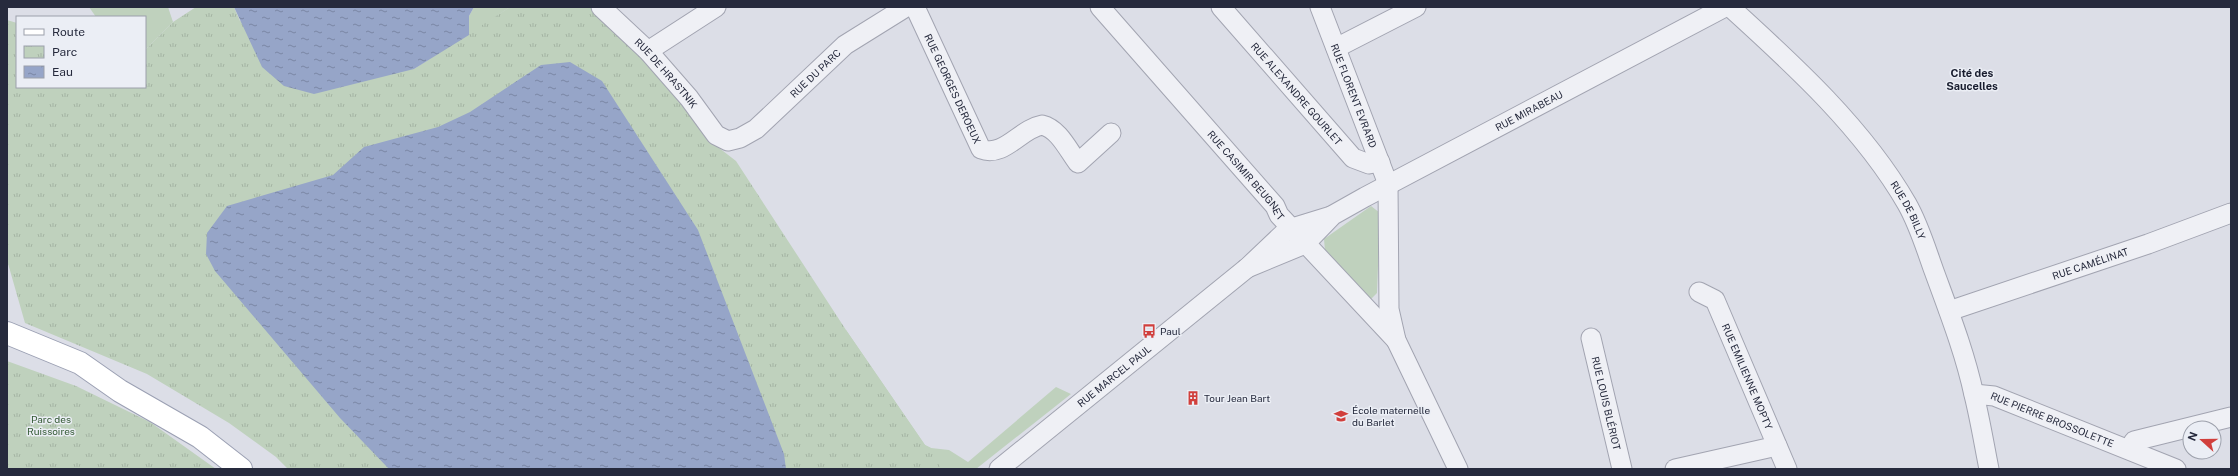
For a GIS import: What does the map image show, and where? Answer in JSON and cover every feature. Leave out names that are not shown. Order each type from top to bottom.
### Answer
[{"type":"main road","points":[[7,333],[80,363],[120,391],[200,437],[241,469]]},
{"type":"main road","points":[[7,349],[120,391]]},
{"type":"street","points":[[648,51],[716,7]]},
{"type":"street","name":"RUE DU PARC","points":[[728,141],[740,138],[756,129],[845,45],[906,7]]},
{"type":"street","name":"RUE GEORGES DEROEUX","points":[[915,7],[981,149],[988,152],[998,150],[1042,125],[1050,127],[1055,132],[1078,163],[1111,134]]},
{"type":"street","name":"RUE CASIMIR BEUGNET","points":[[1100,7],[1305,244],[1382,313],[1458,469]]},
{"type":"street","name":"RUE ALEXANDRE GOURLET","points":[[1221,7],[1353,158],[1369,164],[1380,162]]},
{"type":"street","name":"RUE FLORENT EVRARD","points":[[1320,7],[1388,184],[1382,313]]},
{"type":"street","points":[[1336,48],[1416,7]]},
{"type":"street","name":"RUE MIRABEAU","points":[[1292,228],[1334,215],[1388,184],[1725,7]]},
{"type":"street","name":"RUE DE BILLY","points":[[1730,7],[1790,64],[1859,135],[1884,168],[1907,205],[1919,230],[1949,311],[1974,394],[1989,469]]},
{"type":"street","name":"RUE DE HRASTNIK","points":[[611,9],[689,98],[716,135],[728,141]]},
{"type":"street","name":"RUE CAMÉLINAT","points":[[1949,311],[2148,244],[2231,213]]},
{"type":"street","name":"RUE MIRABEAU","points":[[1305,244],[1334,215]]},
{"type":"street","name":"RUE MARCEL PAUL","points":[[999,469],[1247,268],[1275,240],[1292,228]]},
{"type":"street","name":"RUE MARCEL PAUL","points":[[1247,268],[1305,244]]},
{"type":"street","name":"RUE EMILIENNE MOPTY","points":[[1699,292],[1715,300],[1787,469]]},
{"type":"street","name":"RUE LOUIS BLÉRIOT","points":[[1591,338],[1622,469]]},
{"type":"street","name":"RUE PIERRE BROSSOLETTE","points":[[1974,394],[1994,396],[2176,469]]},
{"type":"street","points":[[2129,449],[2134,441],[2231,418]]},
{"type":"street","points":[[1675,469],[1777,446]]},
{"type":"green space","points":[[89,7],[168,7],[173,22],[146,49],[146,16],[95,16]]},
{"type":"green space","points":[[196,7],[234,7],[240,21],[414,69],[510,7],[592,7],[655,67],[714,144],[736,161],[846,330],[925,445],[931,448],[941,469],[288,469],[276,457],[229,423],[147,374],[25,323],[7,260],[7,20],[16,23],[16,88],[146,88],[146,49],[173,22]]},
{"type":"green space","points":[[474,7],[510,7],[469,35],[469,16]]},
{"type":"green space","points":[[1371,206],[1380,213],[1377,293],[1371,299],[1325,251],[1324,239]]},
{"type":"green space","points":[[846,330],[925,445],[931,448],[949,450],[968,462],[1056,387],[1071,394],[976,469],[850,469]]},
{"type":"green space","name":"Parc des Ruissoires","points":[[7,361],[76,386],[150,422],[216,469],[7,469]]},
{"type":"water","points":[[234,7],[474,7],[469,16],[469,35],[414,69],[314,94],[284,86],[262,67]]},
{"type":"water","points":[[570,62],[602,81],[698,230],[784,454],[786,469],[389,469],[340,418],[215,271],[206,254],[207,233],[227,206],[333,175],[364,147],[438,127],[470,112],[541,65]]},
{"type":"place","name":"Paul","points":[[1149,331]]},
{"type":"place","name":"Tour Jean Bart","points":[[1193,398]]},
{"type":"place","name":"École maternelle du Barlet","points":[[1341,416]]},
{"type":"district","name":"Cité des Saucelles","points":[[1972,79]]}]
